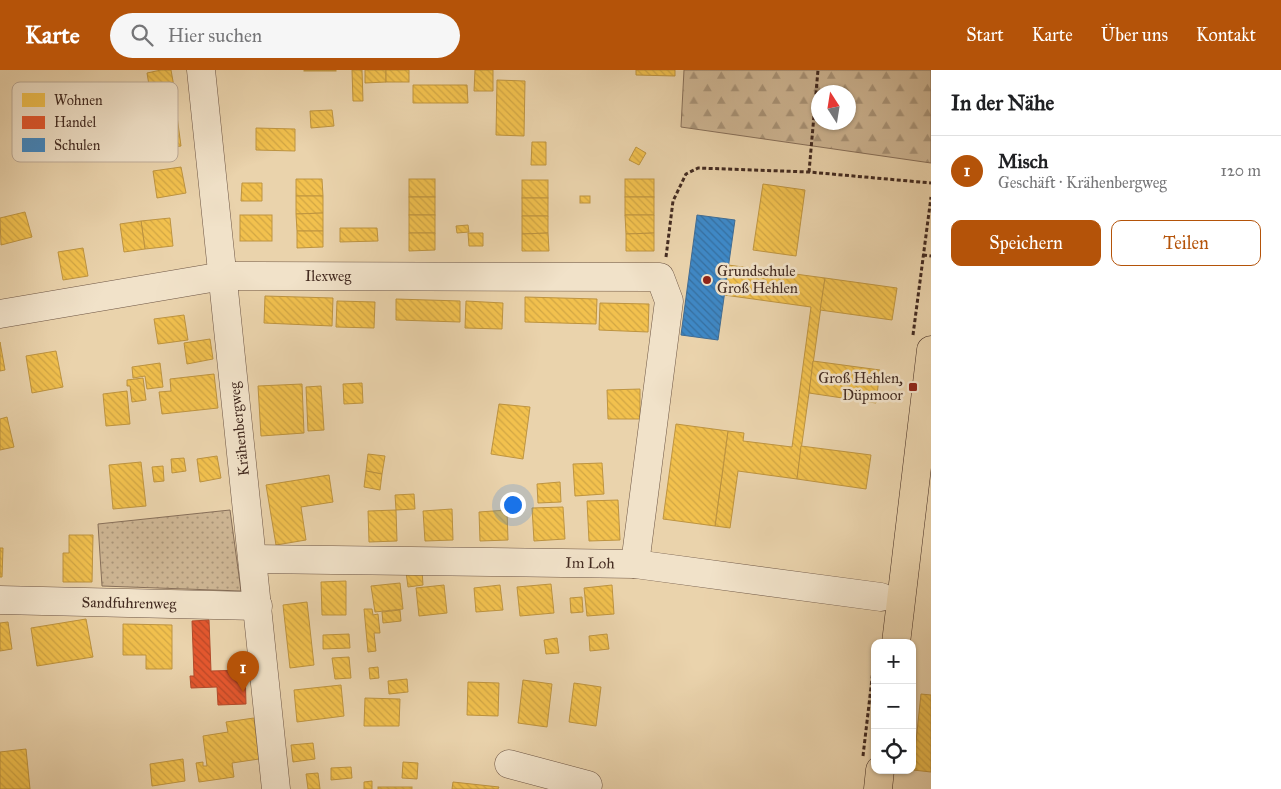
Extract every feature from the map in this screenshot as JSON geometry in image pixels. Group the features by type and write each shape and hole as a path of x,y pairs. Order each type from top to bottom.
{"main road":[{"path":"896,639 931,350"},
{"path":"874,774 878,789"}],"street":[{"name":"Krähenbergweg","path":"201,70 276,789"},
{"name":"Ilexweg","path":"0,314 223,276 660,277"},
{"name":"Im Loh","path":"253,559 635,564 669,301 660,277"},
{"path":"635,564 881,597"},
{"name":"Sandfuhrenweg","path":"0,600 258,606"},
{"path":"509,764 588,780"}],"path":[{"path":"809,172 818,70"},
{"path":"660,277 667,254 673,201 686,174 698,168 809,172 931,183"},
{"path":"923,255 931,256"},
{"path":"872,729 874,684"}],"green space":[{"path":"684,70 931,70 931,163 681,127"},
{"path":"230,510 241,591 102,586 98,524"}],"building: Wohnen":[{"path":"171,70 173,82 148,82 147,73"},
{"path":"336,70 336,71 304,71"},
{"path":"352,70 362,70 363,101 353,101"},
{"path":"365,70 386,70 386,82 365,83"},
{"path":"386,70 409,70 409,82 386,82"},
{"path":"475,70 493,70 493,91 474,91"},
{"path":"636,70 675,70 675,76 636,75"},
{"path":"497,80 525,81 524,136 496,135"},
{"path":"413,85 467,85 468,103 413,103"},
{"path":"332,110 334,126 311,128 310,111"},
{"path":"178,124 181,146 178,146"},
{"path":"256,128 295,129 295,151 256,150"},
{"path":"532,142 546,142 546,165 531,165"},
{"path":"636,147 646,153 639,165 629,160"},
{"path":"181,167 186,193 157,198 153,171"},
{"path":"296,179 322,179 323,196 296,196"},
{"path":"409,179 435,179 435,197 409,197"},
{"path":"625,179 654,179 654,197 625,197"},
{"path":"522,180 548,180 548,198 522,198"},
{"path":"242,183 262,183 262,201 241,201"},
{"path":"763,184 805,190 796,256 753,250"},
{"path":"296,196 323,196 323,213 296,214"},
{"path":"580,196 590,196 590,203 580,203"},
{"path":"409,197 435,197 435,215 409,215"},
{"path":"625,197 654,197 654,215 625,215"},
{"path":"522,198 548,198 548,216 522,216"},
{"path":"25,212 32,237 1,245 0,218"},
{"path":"323,213 323,231 297,231 296,214"},
{"path":"240,215 272,215 272,241 240,241"},
{"path":"409,215 435,215 435,233 409,233"},
{"path":"625,215 654,215 654,233 626,234"},
{"path":"522,216 548,216 548,233 522,234"},
{"path":"170,218 173,246 145,249 141,221"},
{"path":"141,221 145,249 124,252 120,224"},
{"path":"468,225 469,232 457,233 456,226"},
{"path":"340,228 377,228 378,241 340,242"},
{"path":"297,231 323,231 323,247 297,248"},
{"path":"409,233 435,233 435,250 409,251"},
{"path":"468,233 483,233 483,246 469,246"},
{"path":"548,233 549,251 522,251 522,234"},
{"path":"654,233 654,251 626,251 626,234"},
{"path":"83,248 88,276 63,280 58,252"},
{"path":"728,265 825,278 797,479 738,471 730,528 715,526 728,431 744,433 743,441 792,447 811,307 724,295"},
{"path":"825,278 897,288 892,320 820,310"},
{"path":"265,296 333,298 332,326 264,323"},
{"path":"525,297 597,299 596,324 525,322"},
{"path":"396,299 460,301 460,322 396,320"},
{"path":"337,301 375,302 374,328 336,327"},
{"path":"466,301 503,303 502,329 465,328"},
{"path":"600,303 649,304 648,332 599,330"},
{"path":"184,315 188,340 158,344 154,319"},
{"path":"210,339 213,359 187,364 184,343"},
{"path":"0,342 5,370 0,371"},
{"path":"56,351 63,387 32,393 26,356"},
{"path":"813,361 880,370 876,403 809,393"},
{"path":"160,363 163,387 147,389 145,376 133,378 132,367"},
{"path":"214,374 218,408 162,414 159,392 171,391 170,379"},
{"path":"143,378 146,400 132,402 130,386 127,386 127,380"},
{"path":"362,383 363,403 344,404 343,384"},
{"path":"302,384 304,433 261,436 258,386"},
{"path":"321,386 324,430 308,431 306,387"},
{"path":"640,389 640,419 608,419 607,390"},
{"path":"127,391 130,424 106,426 103,394"},
{"path":"499,404 530,407 523,459 491,454"},
{"path":"7,417 14,447 0,450 0,419"},
{"path":"676,424 728,431 715,526 663,519"},
{"path":"801,446 871,455 866,489 797,479"},
{"path":"368,454 385,456 382,474 366,471"},
{"path":"217,456 221,478 200,482 197,459"},
{"path":"184,458 186,471 172,473 171,459"},
{"path":"141,462 146,506 113,509 109,465"},
{"path":"602,463 604,494 575,496 573,464"},
{"path":"163,466 164,481 154,482 152,467"},
{"path":"366,471 382,474 380,490 364,487"},
{"path":"329,475 333,502 301,507 306,540 276,545 266,485"},
{"path":"560,482 561,502 538,503 537,484"},
{"path":"414,494 415,509 396,510 395,495"},
{"path":"618,500 620,540 589,541 587,501"},
{"path":"563,507 565,539 534,541 532,508"},
{"path":"452,509 453,540 425,541 423,511"},
{"path":"396,510 397,541 369,542 368,511"},
{"path":"507,510 508,540 480,541 479,512"},
{"path":"69,535 93,535 92,582 63,582 63,553 69,553"},
{"path":"0,548 3,548 2,577 0,577"},
{"path":"422,570 423,585 408,587 406,572"},
{"path":"346,581 346,615 322,615 321,582"},
{"path":"400,583 403,609 375,612 371,586"},
{"path":"551,584 554,613 520,616 517,587"},
{"path":"444,585 447,613 419,616 416,588"},
{"path":"500,585 503,610 476,612 474,588"},
{"path":"612,585 614,614 587,616 584,588"},
{"path":"582,597 583,612 571,613 570,598"},
{"path":"307,602 314,665 290,668 283,605"},
{"path":"364,609 372,609 373,615 378,614 380,633 374,633 376,651 368,652"},
{"path":"400,610 401,621 383,623 382,612"},
{"path":"86,619 93,657 37,666 31,628"},
{"path":"8,622 12,649 0,651 0,623"},
{"path":"123,624 172,625 172,669 146,669 146,655 123,655"},
{"path":"349,634 350,648 323,649 323,635"},
{"path":"607,634 609,649 590,651 589,636"},
{"path":"557,638 559,653 546,654 544,640"},
{"path":"349,657 351,678 335,679 332,658"},
{"path":"378,667 379,678 370,679 369,668"},
{"path":"407,679 408,692 389,694 388,681"},
{"path":"523,680 552,684 547,727 518,723"},
{"path":"468,682 499,683 498,716 467,715"},
{"path":"574,683 601,687 596,726 569,722"},
{"path":"341,685 344,716 297,722 294,690"},
{"path":"921,694 931,695 931,772 916,770 916,742"},
{"path":"365,698 400,699 399,726 364,726"},
{"path":"254,718 259,759 232,763 234,777 199,782 196,763 203,762 203,766 207,766 203,736 228,732 226,722"},
{"path":"313,743 315,759 293,762 291,745"},
{"path":"26,749 30,789 0,789 0,752"},
{"path":"183,759 185,781 152,786 150,764"},
{"path":"403,762 418,763 417,779 402,778"},
{"path":"351,767 352,778 331,780 331,768"},
{"path":"318,773 320,789 308,789 306,774"},
{"path":"372,781 372,789 364,789 364,782"},
{"path":"453,782 499,787 498,789 452,789"},
{"path":"378,787 412,787 412,789 378,789"}],"building: Handel":[{"path":"209,620 211,671 245,670 246,704 218,705 217,687 191,688 190,676 194,676 192,621"}],"building: Schulen":[{"name":"Grundschule Groß Hehlen","path":"697,215 735,220 718,340 681,335"}],"place":[{"name":"Grundschule Groß Hehlen","path":"707,280"},
{"name":"Groß Hehlen, Düpmoor","path":"913,387"},
{"name":"Misch","path":"243,692"}]}
